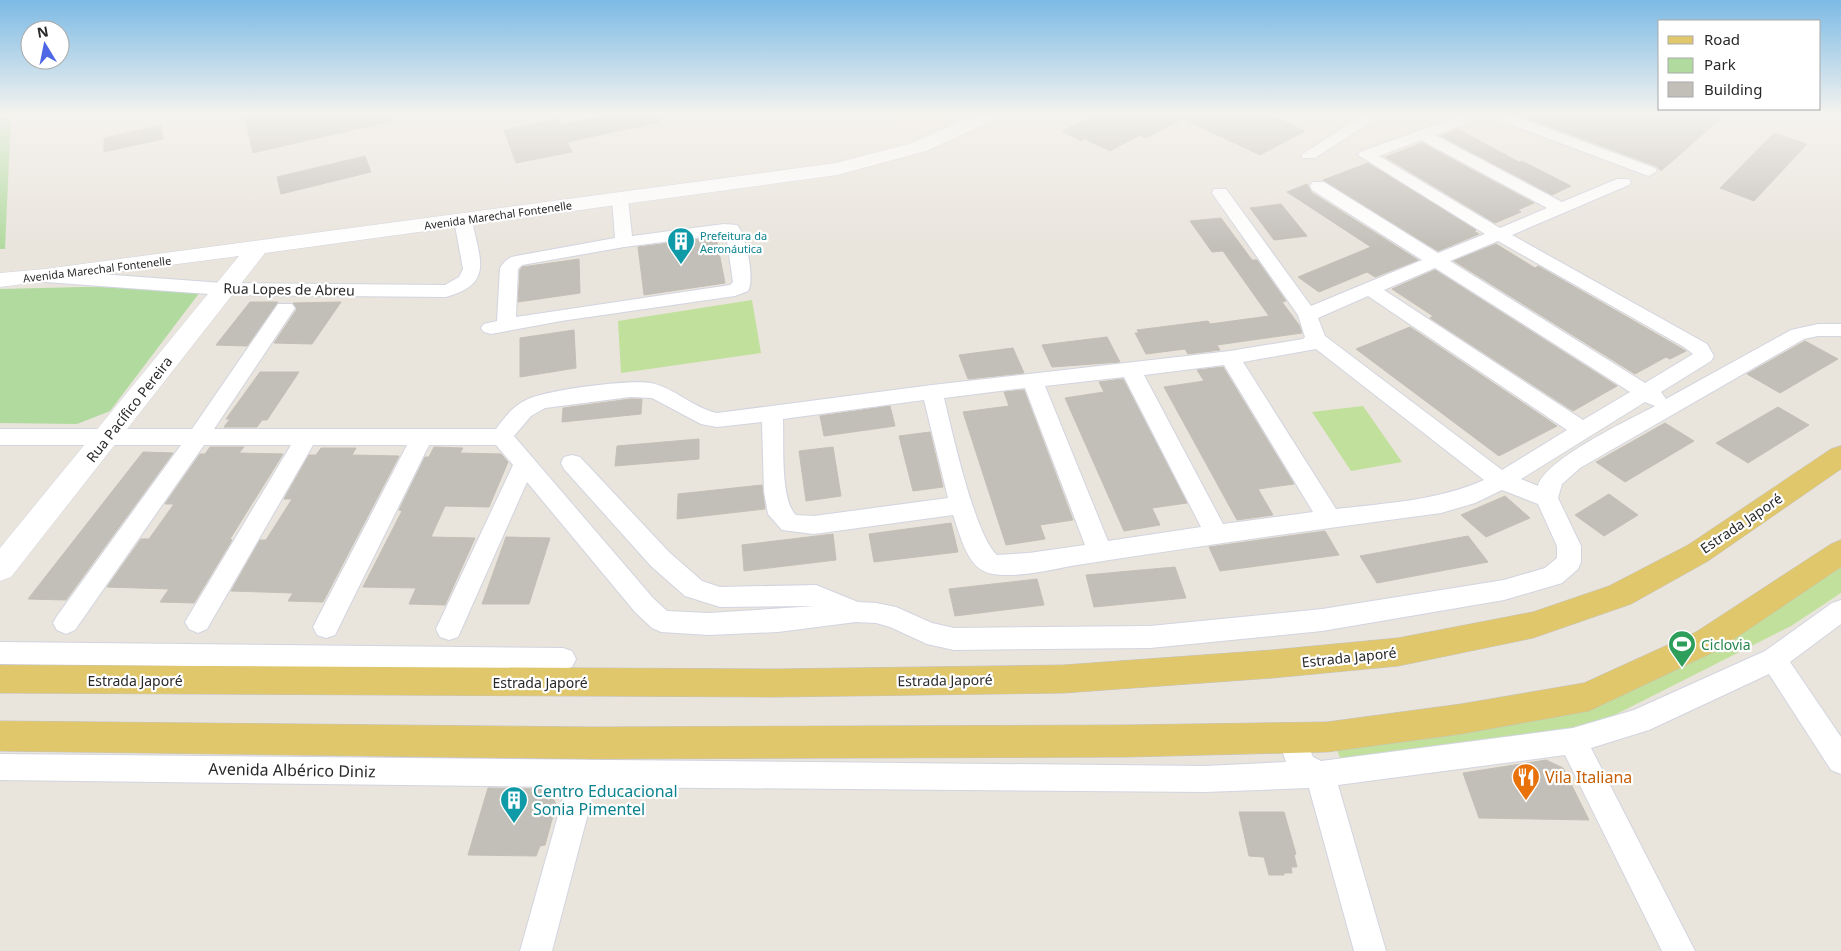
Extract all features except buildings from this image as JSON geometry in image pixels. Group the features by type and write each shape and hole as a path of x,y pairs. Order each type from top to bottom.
{"main road":[{"name":"Avenida Marechal Fontenelle","path":"0,280 45,276 257,248 837,169 872,159"},
{"name":"Rua Pacífico Pereira","path":"0,568 107,438 257,248"},
{"name":"Estrada Japoré","path":"0,679 774,683 1063,679 1272,664 1398,652 1533,625 1620,595 1698,553 1841,456"},
{"path":"0,736 593,743 1126,742 1328,737 1461,719 1554,704 1589,696 1707,640 1841,552"}],"street":[{"path":"932,392 961,505 979,552 987,561 1001,565 1029,563 1216,534 1441,504 1467,497 1501,481 1699,361 1704,356 1703,353 1690,343 1498,234 1373,159"},
{"path":"1469,159 1561,208"},
{"path":"1618,159 1649,171"},
{"path":"1308,315 1623,182"},
{"path":"1318,186 1670,408"},
{"path":"1220,193 1308,315 1316,339 1501,481 1547,498"},
{"path":"620,199 624,242"},
{"name":"Rua Lopes de Abreu","path":"45,276 223,289 446,291 458,288 471,276 472,269 463,220"},
{"path":"731,229 735,233 741,287 736,290 498,327 511,264 529,257 624,242 731,229"},
{"path":"1370,289 1584,431"},
{"path":"66,623 197,438 285,308"},
{"path":"502,437 644,605 661,621 709,624 778,621 856,612 876,613 896,618 927,633 954,639 1150,637 1322,620 1504,590 1553,576 1569,562 1569,546 1547,498 1551,480 1572,462 1798,334 1818,330 1841,330"},
{"path":"502,437 518,414 530,406 542,402 630,390 659,393 701,417 717,420 772,416 932,392 1230,358 1302,346 1316,339"},
{"path":"1230,358 1329,518"},
{"path":"1130,370 1216,534"},
{"path":"1032,380 1100,552"},
{"path":"772,416 775,492 780,514 790,524 814,525 961,505"},
{"path":"326,627 422,436"},
{"path":"0,437 502,437"},
{"path":"198,622 307,437"},
{"path":"572,463 660,559 694,589 720,597 816,596 856,612"},
{"path":"449,629 524,465"},
{"path":"536,951 584,774 1204,778 1320,774 1573,741 1639,721 1774,659 1841,610"},
{"path":"0,653 563,659"},
{"path":"1774,659 1841,761"},
{"path":"1320,774 1334,763 1328,737"},
{"path":"1292,738 1302,766 1320,774"},
{"path":"1573,741 1679,951"},
{"name":"Avenida Albérico Diniz","path":"0,767 584,774"},
{"path":"1320,774 1370,951"}],"green space":[{"path":"0,159 9,159 5,249 0,249"},
{"path":"83,287 203,288 110,411 77,424 0,423 0,289"},
{"path":"752,300 761,353 621,373 618,321"},
{"path":"1363,406 1402,462 1351,471 1312,412"},
{"name":"Ciclovia","path":"1841,564 1841,593 1791,626 1585,730 1343,765 1336,748 1576,710"}],"place":[{"name":"Prefeitura da Aeronáutica","path":"681,265"},
{"name":"Ciclovia","path":"1682,668"},
{"name":"Vila Italiana","path":"1526,801"},
{"name":"Centro Educacional Sonia Pimentel","path":"514,824"}]}
